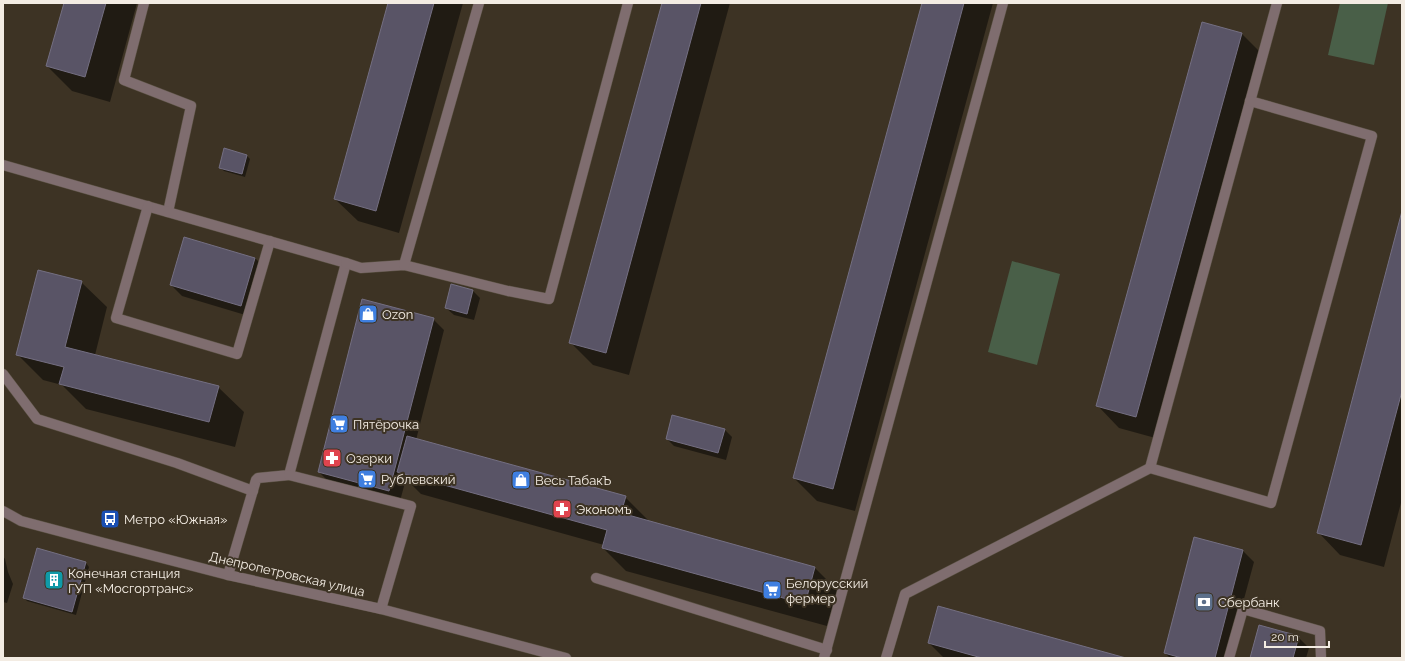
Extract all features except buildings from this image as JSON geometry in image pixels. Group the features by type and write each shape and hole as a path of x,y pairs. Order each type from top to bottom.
{"street":[{"path":"144,3 124,80 191,106 168,212"},
{"path":"404,265 479,3"},
{"path":"3,165 361,268 404,265 508,291 549,299 628,3"},
{"path":"596,578 825,654 1003,3"},
{"path":"1150,468 1277,3"},
{"path":"886,658 905,594 1150,468 1271,502 1372,136 1250,101"},
{"path":"148,206 116,318 237,354 270,241"},
{"path":"289,476 346,263"},
{"path":"3,374 37,419 177,463 253,491"},
{"path":"228,575 258,478 289,476 411,506 381,609"},
{"name":"Днепропетровская улица","path":"3,511 21,521 228,575 381,609 566,658"},
{"path":"1229,658 1243,609 1320,631 1321,658"}],"green space":[{"path":"1340,3 1388,3 1374,65 1328,55"},
{"path":"1012,261 1060,274 1037,365 988,352"}],"place":[{"name":"Ozon","path":"368,314"},
{"name":"Пятёрочка","path":"339,424"},
{"name":"Озерки","path":"332,458"},
{"name":"Рублевский","path":"367,479"},
{"name":"Весь ТабакЪ","path":"521,480"},
{"name":"Экономъ","path":"562,509"},
{"name":"Метро «Южная»","path":"110,519"},
{"name":"Конечная станция ГУП «Мосгортранс»","path":"54,580"},
{"name":"Белорусский фермер","path":"772,590"},
{"name":"Сбербанк","path":"1204,602"}]}
